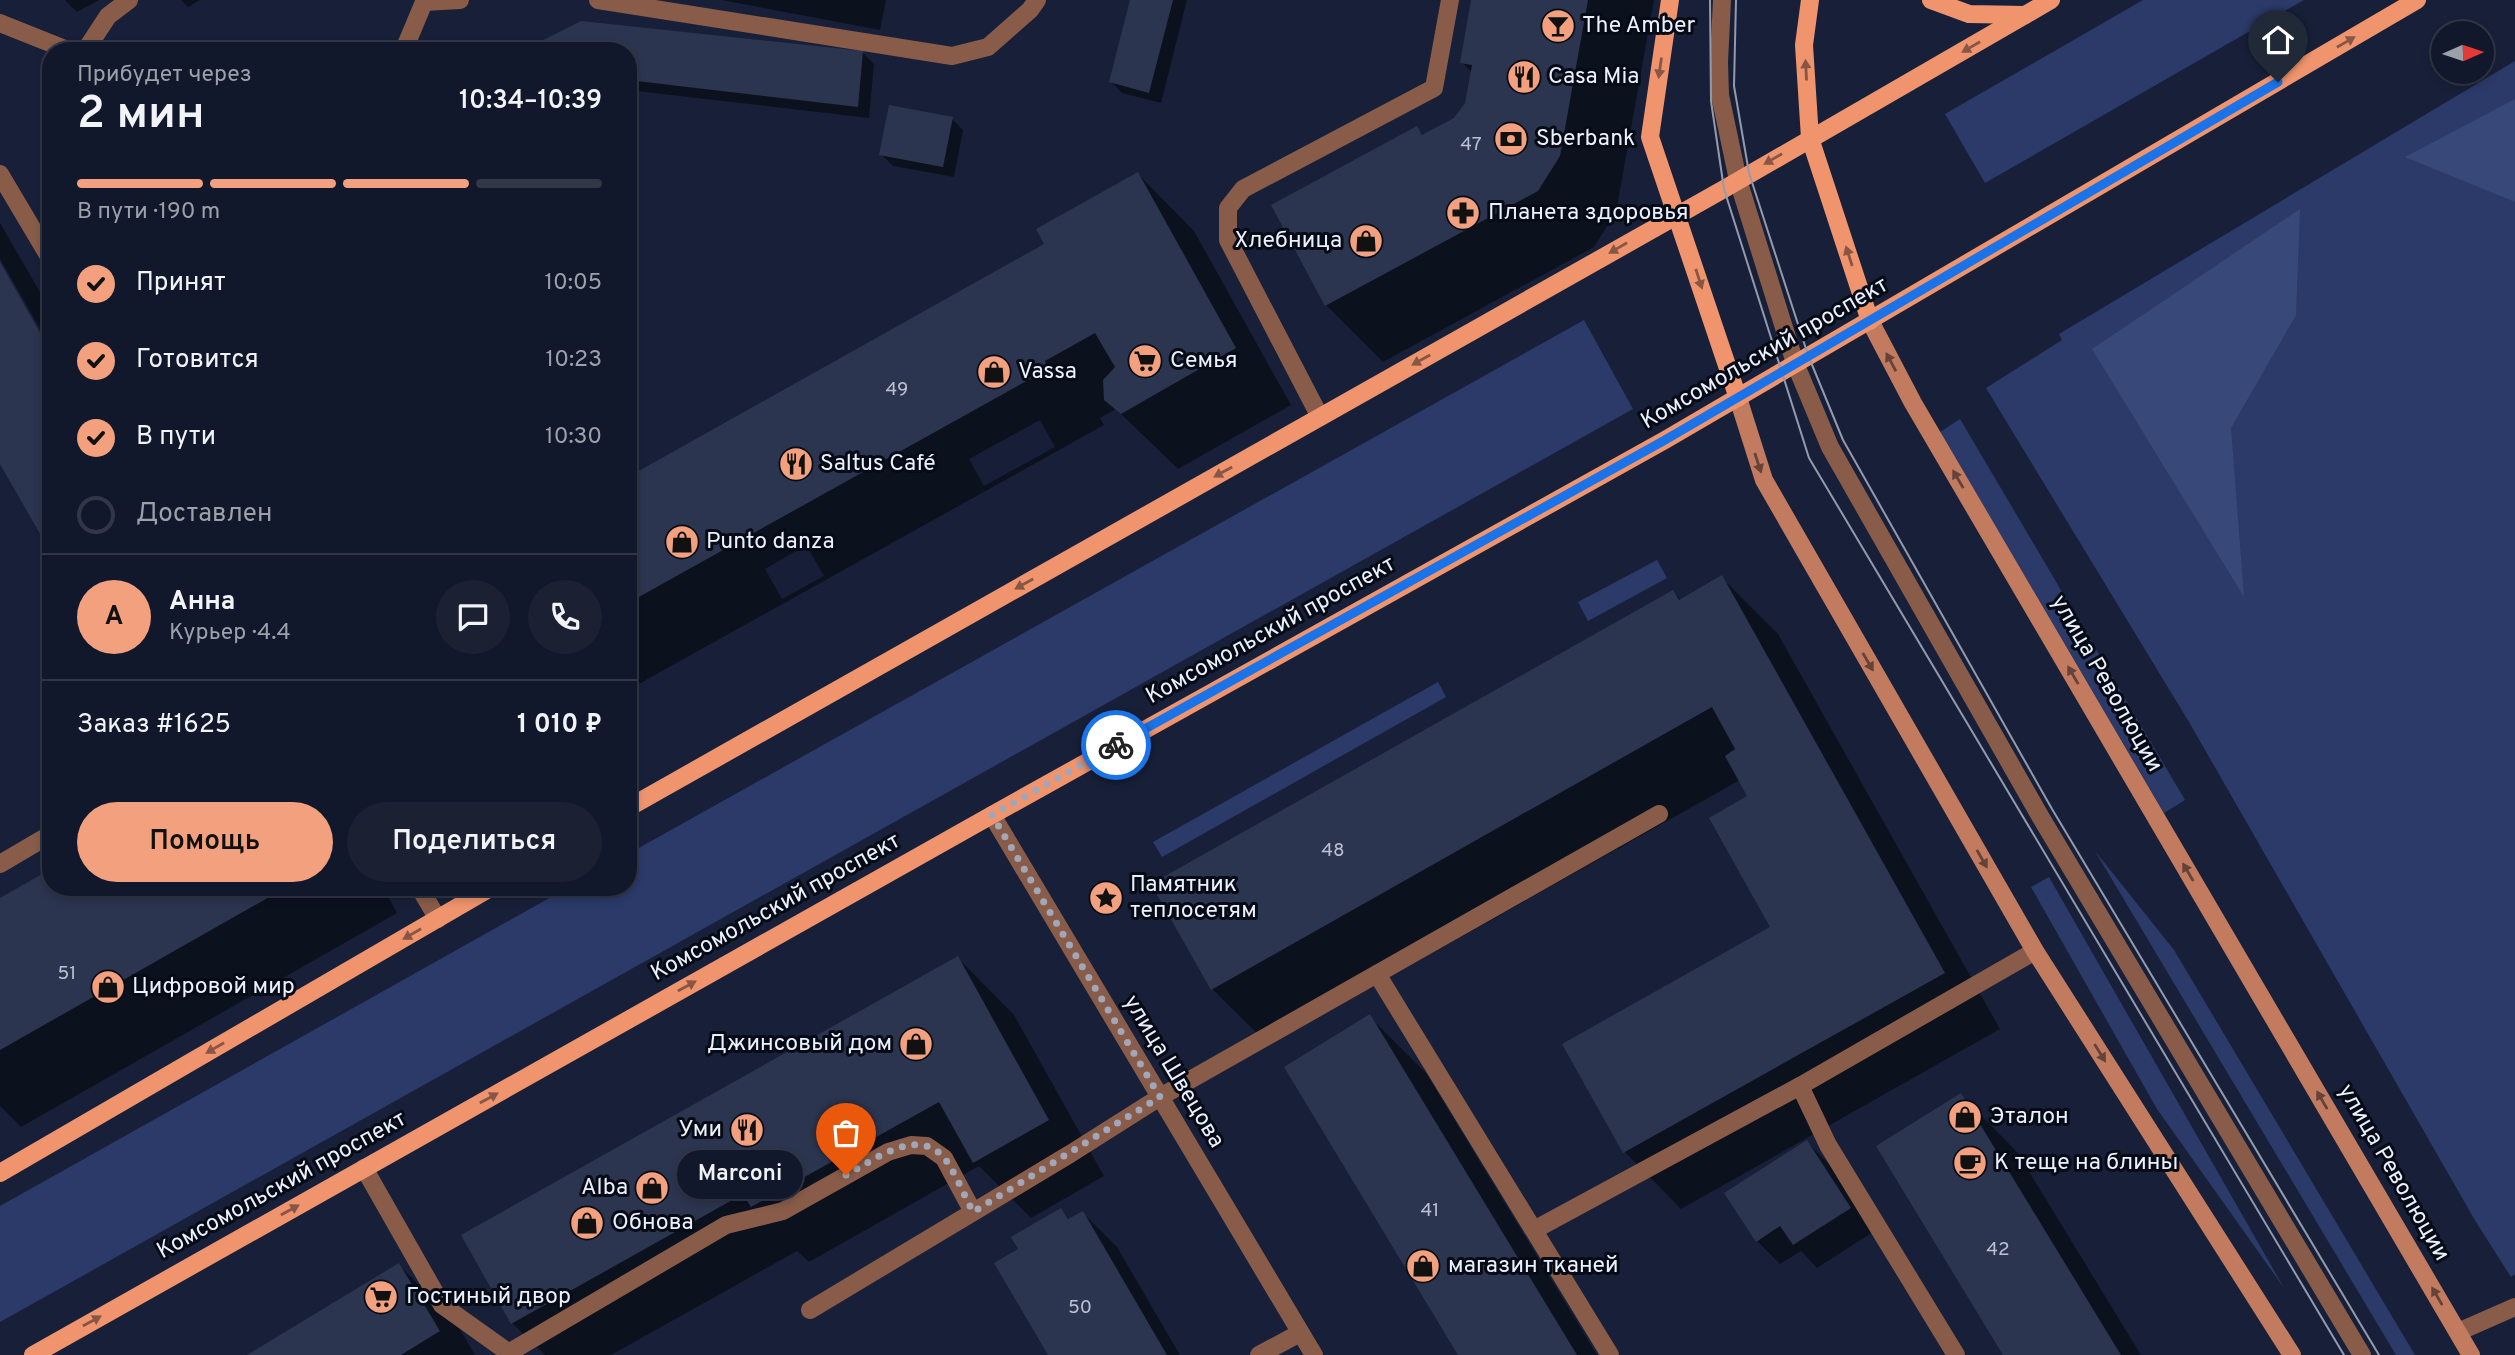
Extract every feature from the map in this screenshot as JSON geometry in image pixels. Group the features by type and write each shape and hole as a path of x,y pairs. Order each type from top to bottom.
{"main road":[{"path":"1670,0 1650,136 1764,480 2035,951 2292,1355"},
{"name":"улица Революции","path":"1810,0 1804,46 1810,138 1870,321 1913,403 2471,1355"},
{"path":"1931,0 1969,14 2025,15"},
{"path":"637,803 2051,0"},
{"name":"Комсомольский проспект","path":"33,1355 1738,398 2417,0"},
{"path":"0,1173 477,896"}],"street":[{"path":"91,42 108,16 129,0"},
{"path":"407,42 424,1 460,0"},
{"path":"598,0 952,56 988,47 1030,10 1037,0"},
{"path":"1320,417 1228,240 1228,208 1243,189 1434,88 1450,0"},
{"path":"1722,0 1720,94 1738,180 1795,363 1830,447 2033,805 2362,1355"},
{"path":"0,23 48,42"},
{"path":"0,174 42,245"},
{"path":"810,1310 1160,1097 1659,814"},
{"name":"улица Швецова","path":"992,815 1314,1355"},
{"path":"0,864 42,839"},
{"path":"424,896 438,919"},
{"path":"1534,1230 1800,1086 2035,951"},
{"path":"1377,974 1610,1355"},
{"path":"1800,1086 1828,1145 1956,1355"},
{"path":"364,1168 442,1305 511,1353 726,1225 783,1211 888,1152 911,1145 927,1146 944,1157 973,1212"},
{"path":"2458,1332 2515,1307"},
{"path":"1258,1355 1300,1332"}],"shaded area":[{"path":"2143,0 2304,0 1985,183 1945,114"},
{"path":"2515,61 2515,1274 2511,1277 2476,1222 2189,722 1986,388 2062,340 2059,334 2477,84 2494,84 2494,74"},
{"path":"2515,99 2515,202 2405,157"},
{"path":"2300,209 2296,315 2231,428 2244,597 2092,349"},
{"path":"1584,320 1633,409 0,1322 0,1206 553,896 637,896 637,849"},
{"path":"1960,419 2185,800 2164,813 1940,432"},
{"path":"1040,420 1055,447 984,486 969,459"},
{"path":"806,545 824,576 782,599 765,569"},
{"path":"1657,560 1667,578 1588,621 1578,602"},
{"path":"1438,682 1446,697 1162,857 1153,842"},
{"path":"2095,851 2174,950 2415,1355 2396,1355"},
{"path":"2049,877 2284,1288 2157,1109 2031,887"}],"building":[{"path":"1130,0 1173,0 1149,93 1109,82"},
{"path":"1471,0 1588,0 1560,156 1538,191 1325,306 1271,205 1417,126 1422,135 1454,118 1465,103 1472,65 1460,63"},
{"path":"581,21 863,51 858,107 637,81 637,42 540,42"},
{"path":"889,105 953,117 943,167 879,155"},
{"path":"1138,172 1236,348 1121,414 1104,400 1103,380 1115,367 1095,333 1045,361 1048,369 637,598 637,472 1044,244 1036,229"},
{"path":"0,262 42,336 42,537 0,464"},
{"path":"1722,575 1945,973 1623,1153 1562,1044 1770,927 1709,818 1747,796 1725,756 1735,749 1712,707 1211,990 1151,884 1673,590 1679,600"},
{"path":"42,874 42,896 271,896 0,1050 0,898"},
{"path":"958,956 1049,1120 973,1163 939,1102 751,1207 743,1194 511,1324 461,1235"},
{"path":"1370,1014 1577,1355 1458,1355 1284,1067"},
{"path":"1961,1093 2121,1355 2003,1355 1876,1146"},
{"path":"1807,1140 1851,1208 1793,1245 1780,1226 1756,1242 1724,1193"},
{"path":"1061,1208 1068,1219 1083,1211 1167,1355 1048,1355 994,1263 1018,1249 1011,1237"},
{"name":"Гостиный двор","path":"399,1263 440,1331 401,1355 247,1355"}],"tram line":[{"path":"1710,0 1711,101 1724,189 1809,458 2344,1355"},
{"path":"1736,0 1734,86 1749,173 1808,355 1843,440 2052,809 2379,1355"}],"way so far":[{"path":"846,1175 888,1152 911,1145 927,1146 944,1157 973,1212 1160,1097 992,815 1116,745"}],"place":[{"name":"The Amber","path":"1558,26"},
{"name":"Casa Mia","path":"1524,77"},
{"name":"Sberbank","path":"1511,139"},
{"name":"Планета здоровья","path":"1463,213"},
{"name":"Хлебница","path":"1366,241"},
{"name":"Семья","path":"1145,361"},
{"name":"Vassa","path":"994,372"},
{"name":"Saltus Café","path":"796,464"},
{"name":"Punto danza","path":"682,542"},
{"name":"Памятник теплосетям","path":"1106,898"},
{"name":"Цифровой мир","path":"108,987"},
{"name":"Джинсовый дом","path":"916,1044"},
{"name":"Эталон","path":"1965,1117"},
{"name":"Уми","path":"747,1130"},
{"name":"К теще на блины","path":"1970,1163"},
{"name":"Marconi","path":"846,1175"},
{"name":"Alba","path":"652,1188"},
{"name":"Обнова","path":"587,1223"},
{"name":"магазин тканей","path":"1423,1266"},
{"name":"Гостиный двор","path":"381,1297"}],"route":[{"path":"1116,745 1665,440 2278,82"}]}
